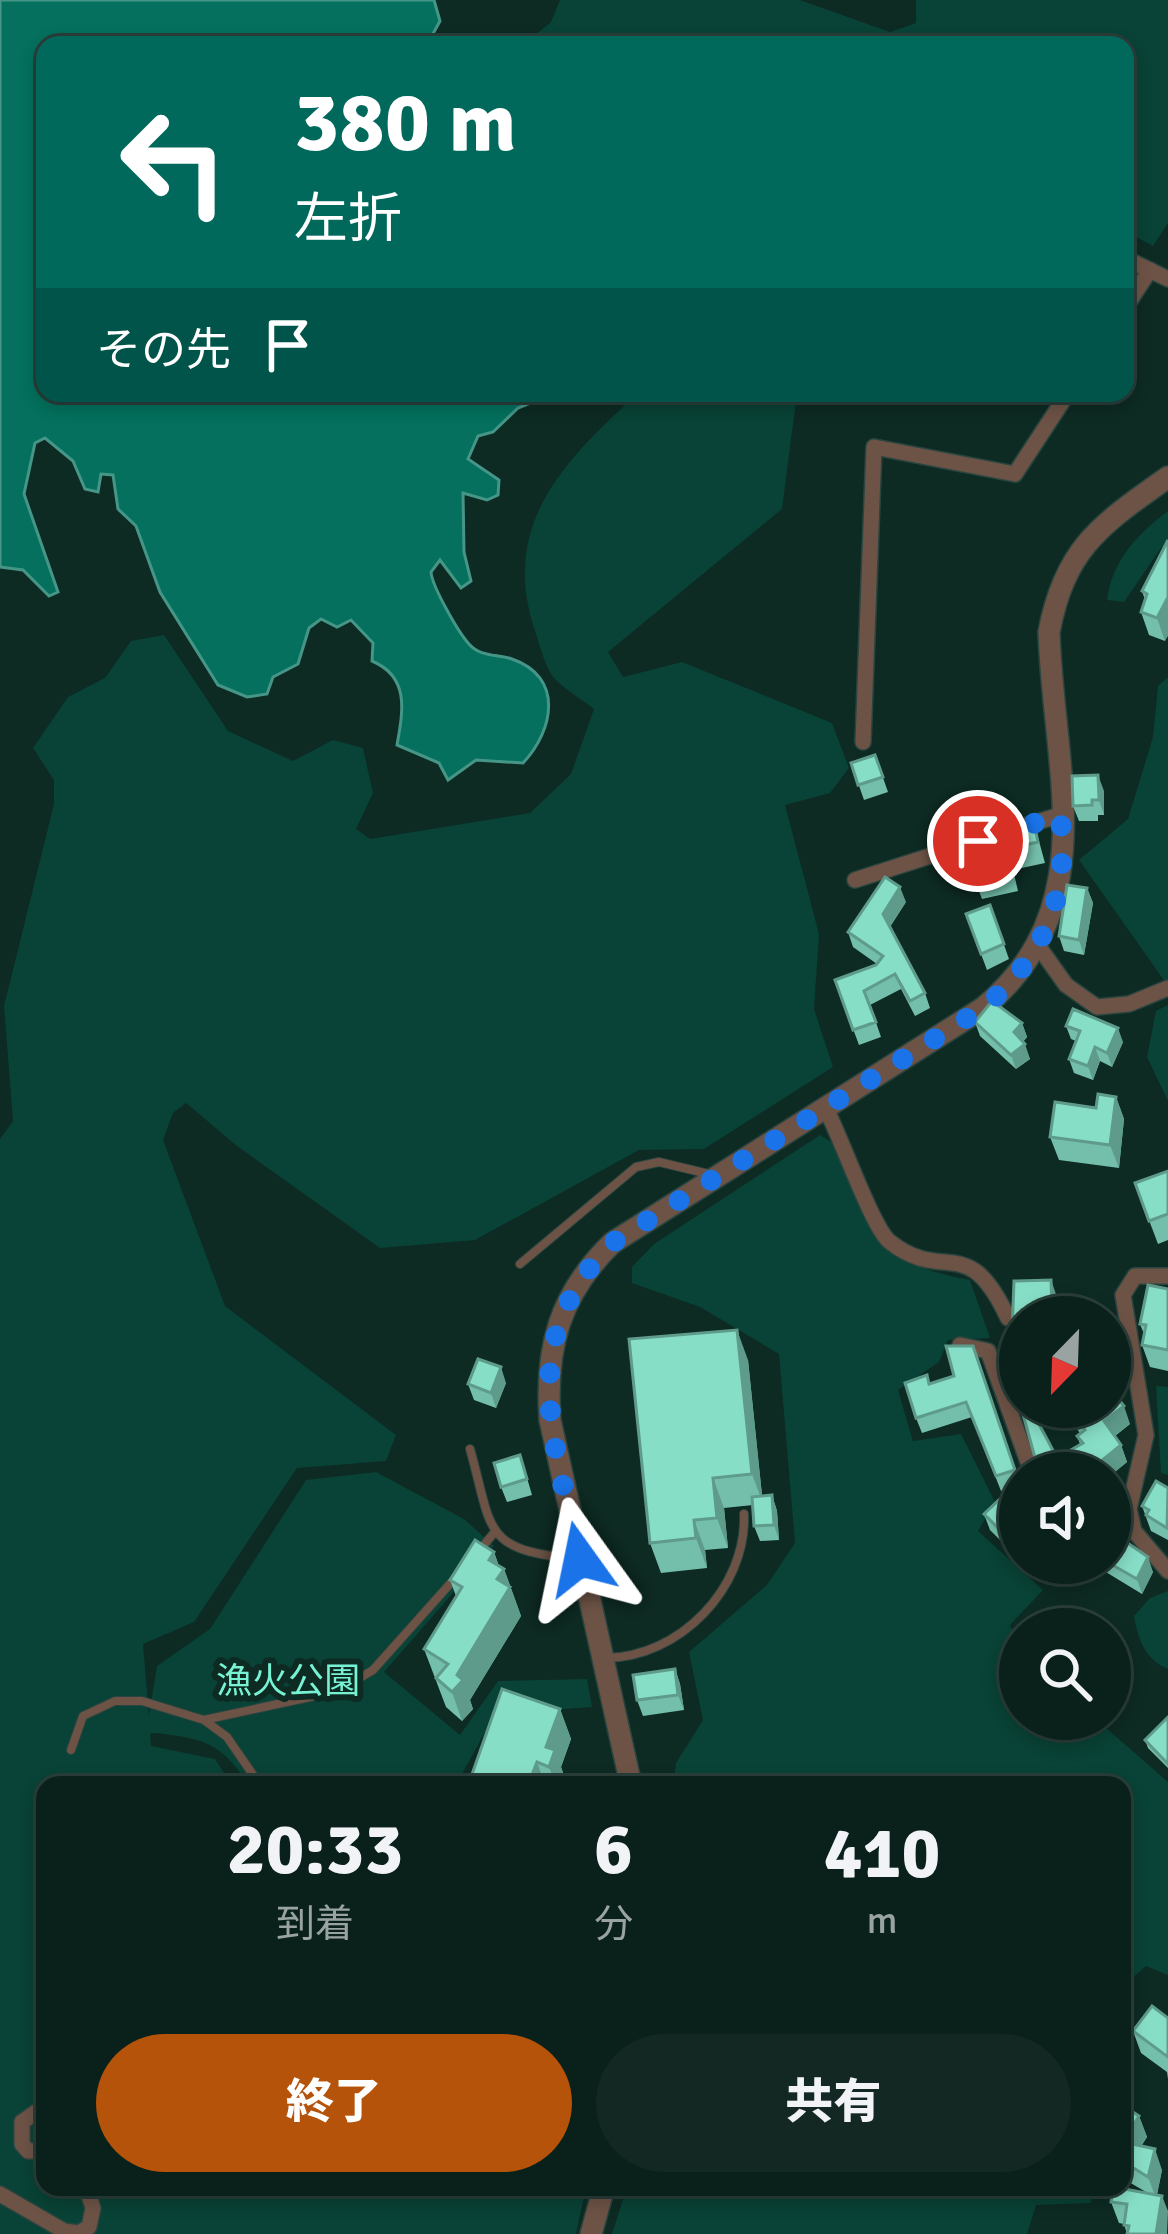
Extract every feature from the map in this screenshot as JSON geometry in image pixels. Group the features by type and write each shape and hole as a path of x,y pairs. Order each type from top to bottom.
{"street":[{"path":"1134,262 1168,279"},
{"path":"1134,294 1150,270"},
{"path":"863,742 874,447 1015,474 1063,402"},
{"path":"629,1776 550,1420 547,1375 559,1317 589,1266 612,1243 983,1008 1039,947 1061,883 1050,662 1055,599 1090,536 1168,477"},
{"path":"855,880 1060,815"},
{"path":"1039,947 1066,985 1097,1007 1129,1004 1168,988"},
{"path":"825,1107 880,1233 908,1252 977,1270 990,1279 999,1298"},
{"path":"1168,1276 1135,1276 1123,1295 1145,1435 1126,1530 1168,1571"},
{"path":"960,1345 988,1351 1024,1452"},
{"path":"36,2112 22,2122 19,2131 28,2151 36,2151"},
{"path":"0,2194 64,2231 79,2234 89,2227 93,2208 89,2196"},
{"path":"591,2234 602,2196"}],"lane":[{"path":"520,1264 636,1168 687,1166 714,1176"},
{"path":"470,1449 482,1508 494,1534 528,1552 580,1559"},
{"path":"604,1658 651,1652 689,1627 719,1595 746,1544 744,1514"},
{"path":"204,1720 323,1696 353,1683 373,1670 494,1534"},
{"path":"71,1750 83,1716 115,1701 142,1701 204,1720 226,1737 254,1776"}],"green space":[{"path":"560,0 800,0 890,32 916,23 916,0 1168,0 1168,223 1153,246 1134,236 1134,36 534,36 551,22"},
{"name":"漁火公園","path":"629,402 796,402 782,509 608,652 623,677 682,662 832,723 849,768 830,793 785,805 819,934 814,1009 833,1067 704,1149 639,1150 475,1240 380,1248 237,1146 186,1103 173,1113 163,1140 225,1306 396,1435 386,1461 297,1468 194,1622 143,1644 149,1715 157,1666 210,1629 306,1480 376,1472 464,1519 494,1546 384,1672 460,1735 498,1681 587,1679 592,1707 495,1714 461,1776 242,1776 211,1746 156,1733 150,1734 151,1746 215,1759 226,1776 36,1776 36,2196 584,2196 576,2234 0,2234 0,1139 13,1121 4,1006 54,804 54,780 33,748 68,697 105,678 131,641 164,635 228,731 293,761 333,740 363,748 373,793 356,829 370,839 530,813 571,774 594,709 553,677 526,593 526,558 533,526 546,497 586,443"},
{"path":"1168,511 1168,546 1161,548 1124,602 1107,600 1114,573 1128,550"},
{"path":"1168,677 1168,986 1079,860 1128,819 1153,737 1158,686"},
{"path":"1168,1005 1168,1101 1147,1057 1156,1011"},
{"path":"820,1135 833,1143 866,1219 891,1251 910,1263 970,1280 990,1338 948,1340 939,1362 898,1390 913,1441 961,1434 995,1502 978,1531 999,1550 999,1584 1036,1584 1043,1590 1026,1608 999,1608 999,1740 1120,1740 1168,1782 1168,1975 1146,1966 1131,1979 1131,1776 674,1776 676,1763 703,1720 689,1652 767,1585 795,1543 779,1354 700,1307 632,1283 632,1267 654,1244"},
{"path":"1156,1386 1168,1387 1168,1475 1161,1473"},
{"path":"1168,1591 1168,1669 1144,1648 1134,1616 1150,1598"},
{"path":"624,2196 1091,2196 1091,2203 1036,2205 1027,2234 612,2234"}],"shaded area":[{"path":"0,0 434,0 440,21 432,36 36,36 36,402 533,402 518,408 493,432 478,436 468,459 499,480 498,495 487,500 463,493 464,552 471,581 461,588 440,560 431,572 446,609 469,644 529,667 540,678 549,705 534,750 523,763 476,760 448,780 439,763 397,745 402,708 398,686 393,676 372,661 373,643 351,620 337,627 321,619 309,628 298,664 273,677 267,694 247,697 218,685 160,592 136,526 118,509 113,475 101,474 98,492 85,489 73,461 45,438 35,443 24,494 58,592 49,596 23,570 0,567"}],"building":[{"path":"1168,540 1168,597 1157,618 1141,612 1147,594 1142,591"},
{"path":"875,755 883,777 858,785 851,763"},
{"path":"1098,775 1099,800 1073,806 1072,776"},
{"path":"1034,823 1038,842 1005,849 1010,870 974,878 965,837"},
{"path":"885,877 900,887 883,914 925,993 910,1001 895,974 864,991 876,1022 853,1030 835,980 876,965 883,956 848,932"},
{"path":"1067,885 1087,888 1079,940 1059,936"},
{"path":"990,905 1004,944 981,954 966,914"},
{"path":"992,1001 1022,1023 1014,1032 1025,1044 1011,1055 975,1022"},
{"path":"1073,1009 1118,1028 1107,1053 1095,1047 1088,1066 1069,1059 1080,1031 1066,1026"},
{"path":"1098,1094 1116,1097 1110,1145 1050,1137 1055,1102 1096,1108"},
{"path":"1168,1171 1168,1214 1149,1221 1135,1183"},
{"path":"1051,1280 1052,1296 1013,1296 1014,1281"},
{"path":"1148,1285 1168,1289 1168,1350 1142,1345 1146,1325 1140,1324"},
{"path":"737,1330 752,1474 713,1478 717,1518 694,1520 696,1538 650,1543 629,1339"},
{"path":"946,1346 973,1346 1009,1452 999,1452 999,1475 966,1402 916,1418 905,1383 927,1375 929,1384 954,1376"},
{"path":"478,1359 501,1367 491,1393 468,1384"},
{"path":"1027,1428 1041,1428 1054,1452 1033,1452"},
{"path":"1109,1428 1121,1445 1112,1452 1067,1452 1083,1443 1077,1436 1085,1430"},
{"path":"520,1455 527,1479 501,1487 494,1463"},
{"path":"1156,1481 1168,1488 1167,1528 1146,1515 1149,1510 1142,1506"},
{"path":"772,1495 774,1525 754,1526 752,1497"},
{"path":"999,1500 999,1529 984,1514"},
{"path":"475,1540 494,1552 489,1560 504,1569 497,1579 510,1587 457,1675 463,1680 452,1692 436,1678 448,1664 424,1649 462,1587 450,1580"},
{"path":"1131,1545 1148,1557 1137,1579 1131,1576"},
{"path":"675,1669 678,1695 637,1700 633,1675"},
{"path":"502,1689 560,1709 546,1747 555,1750 549,1767 537,1762 532,1776 471,1776"},
{"path":"1168,1717 1168,1764 1145,1740"},
{"path":"1152,2006 1168,2018 1168,2057 1133,2031"},
{"path":"1131,2144 1155,2149 1148,2177 1131,2167"},
{"path":"1131,2190 1162,2196 1156,2234 1127,2234 1127,2204 1111,2202 1112,2196 1131,2196"}],"route":[{"path":"580,1559 550,1420 547,1375 559,1317 573,1289 612,1243 983,1008 1022,971 1049,928 1056,906 1063,856 1060,815 978,841"}]}
